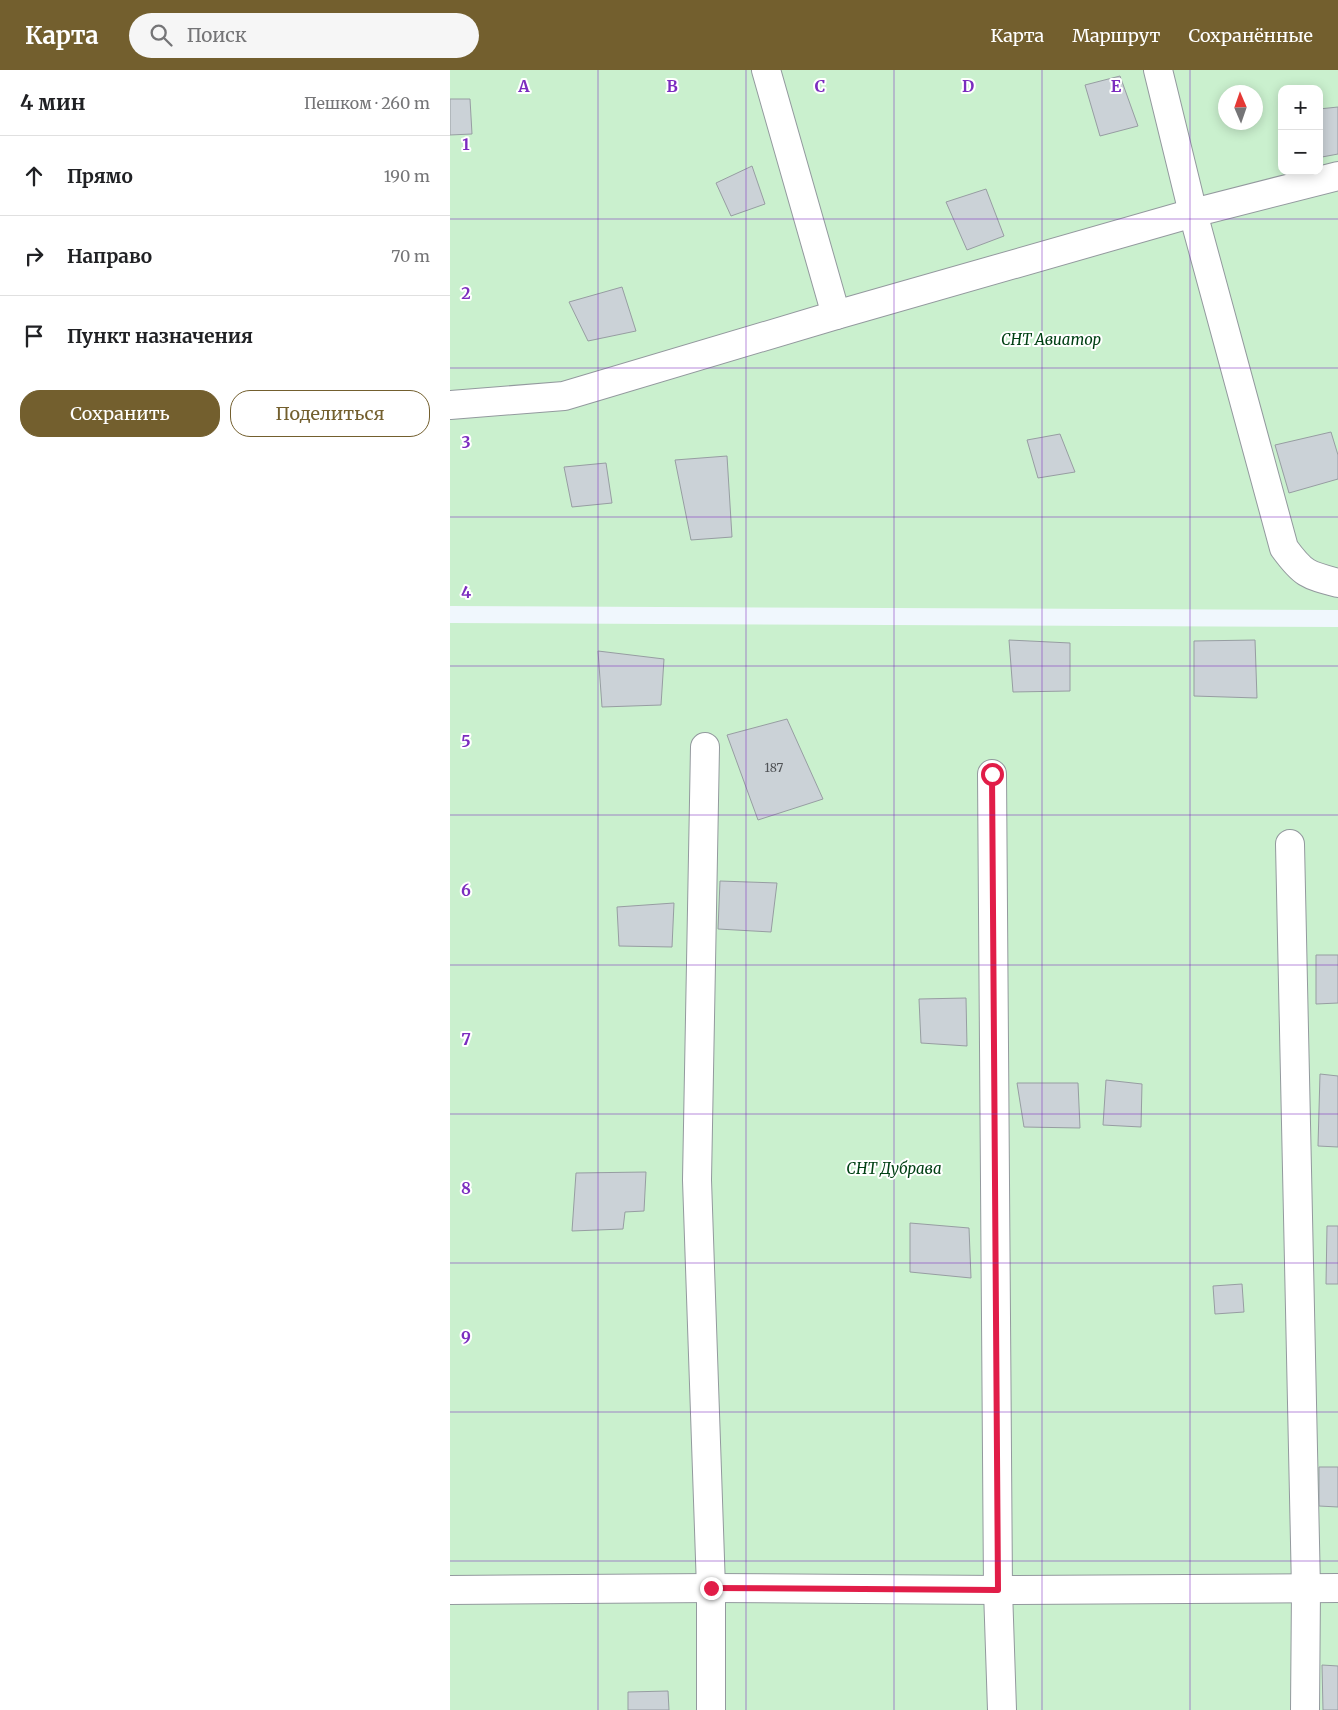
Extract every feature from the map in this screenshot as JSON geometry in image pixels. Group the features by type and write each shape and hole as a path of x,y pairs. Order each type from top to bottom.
{"street":[{"path":"766,70 836,314"},
{"path":"1158,70 1193,213 1284,548 1299,568 1313,577 1338,583"},
{"path":"450,405 564,396 836,314 1193,213 1338,176"},
{"path":"705,747 697,1180 711,1588 711,1710"},
{"path":"992,774 998,1590 1002,1710"},
{"path":"1290,844 1306,1588 1305,1710"},
{"path":"450,1590 1338,1588"}],"green space":[{"name":"СНТ Авиатор","path":"450,70 1338,70 1338,610 450,606"},
{"name":"СНТ Дубрава","path":"450,623 1338,627 1338,1710 450,1710"}],"building":[{"path":"1120,76 1138,126 1100,136 1085,85"},
{"path":"450,99 470,99 472,134 450,135"},
{"path":"1338,107 1338,154 1323,157 1323,130 1323,109"},
{"path":"752,166 765,204 731,216 716,183"},
{"path":"986,189 1004,236 967,250 946,202"},
{"path":"622,287 636,331 588,341 569,302"},
{"path":"1331,432 1338,455 1338,479 1289,493 1275,445"},
{"path":"1060,434 1075,472 1038,478 1027,440"},
{"path":"727,456 732,537 691,540 675,460"},
{"path":"606,463 612,503 572,507 564,467"},
{"path":"1009,640 1070,643 1070,691 1013,692"},
{"path":"1255,640 1257,698 1194,696 1194,641"},
{"path":"598,651 664,659 661,705 602,707"},
{"path":"787,719 823,799 758,820 727,735"},
{"path":"720,881 777,883 771,932 718,929"},
{"path":"674,903 672,947 619,946 617,907"},
{"path":"1316,955 1338,955 1338,1003 1316,1004"},
{"path":"966,998 967,1046 921,1043 919,999"},
{"path":"1320,1074 1338,1076 1338,1147 1318,1146"},
{"path":"1106,1080 1142,1084 1141,1127 1103,1125"},
{"path":"1017,1083 1078,1083 1080,1128 1024,1127"},
{"path":"646,1172 644,1211 625,1212 623,1229 572,1231 576,1173"},
{"path":"910,1223 969,1228 971,1278 910,1272"},
{"path":"1327,1226 1338,1226 1338,1284 1326,1284"},
{"path":"1242,1284 1244,1312 1215,1314 1213,1286"},
{"path":"1319,1467 1338,1467 1338,1507 1319,1506"},
{"path":"1322,1665 1338,1666 1338,1710 1323,1710"},
{"path":"668,1691 669,1710 628,1710 628,1692"}],"route":[{"path":"711,1588 998,1590 992,774"}]}
